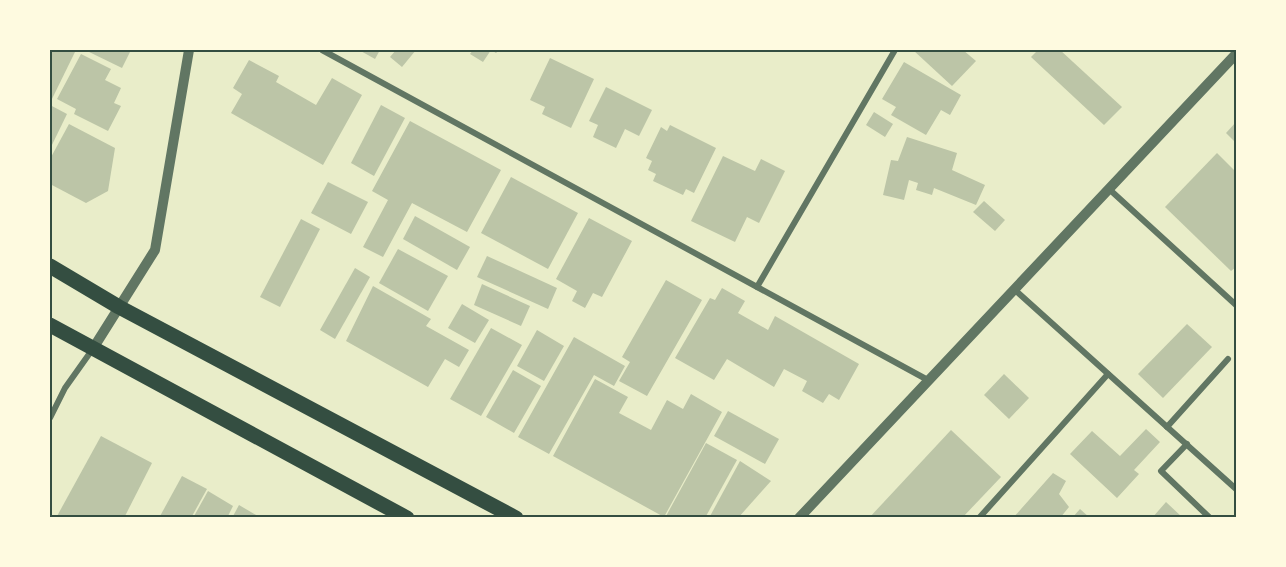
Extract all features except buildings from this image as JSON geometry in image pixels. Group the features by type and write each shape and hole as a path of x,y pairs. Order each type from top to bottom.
{"main road":[{"path":"50,266 119,307 516,518"},
{"path":"50,325 407,518"}],"street":[{"path":"50,418 65,388 94,347 154,250 189,50"},
{"path":"322,50 927,379"},
{"path":"757,287 895,50"},
{"path":"799,518 927,379 1015,290 1236,54"},
{"path":"1109,189 1236,305"},
{"path":"1015,290 1236,489"},
{"path":"1167,427 1228,359"},
{"path":"979,518 1108,374"},
{"path":"1187,444 1161,471 1206,516"}]}
